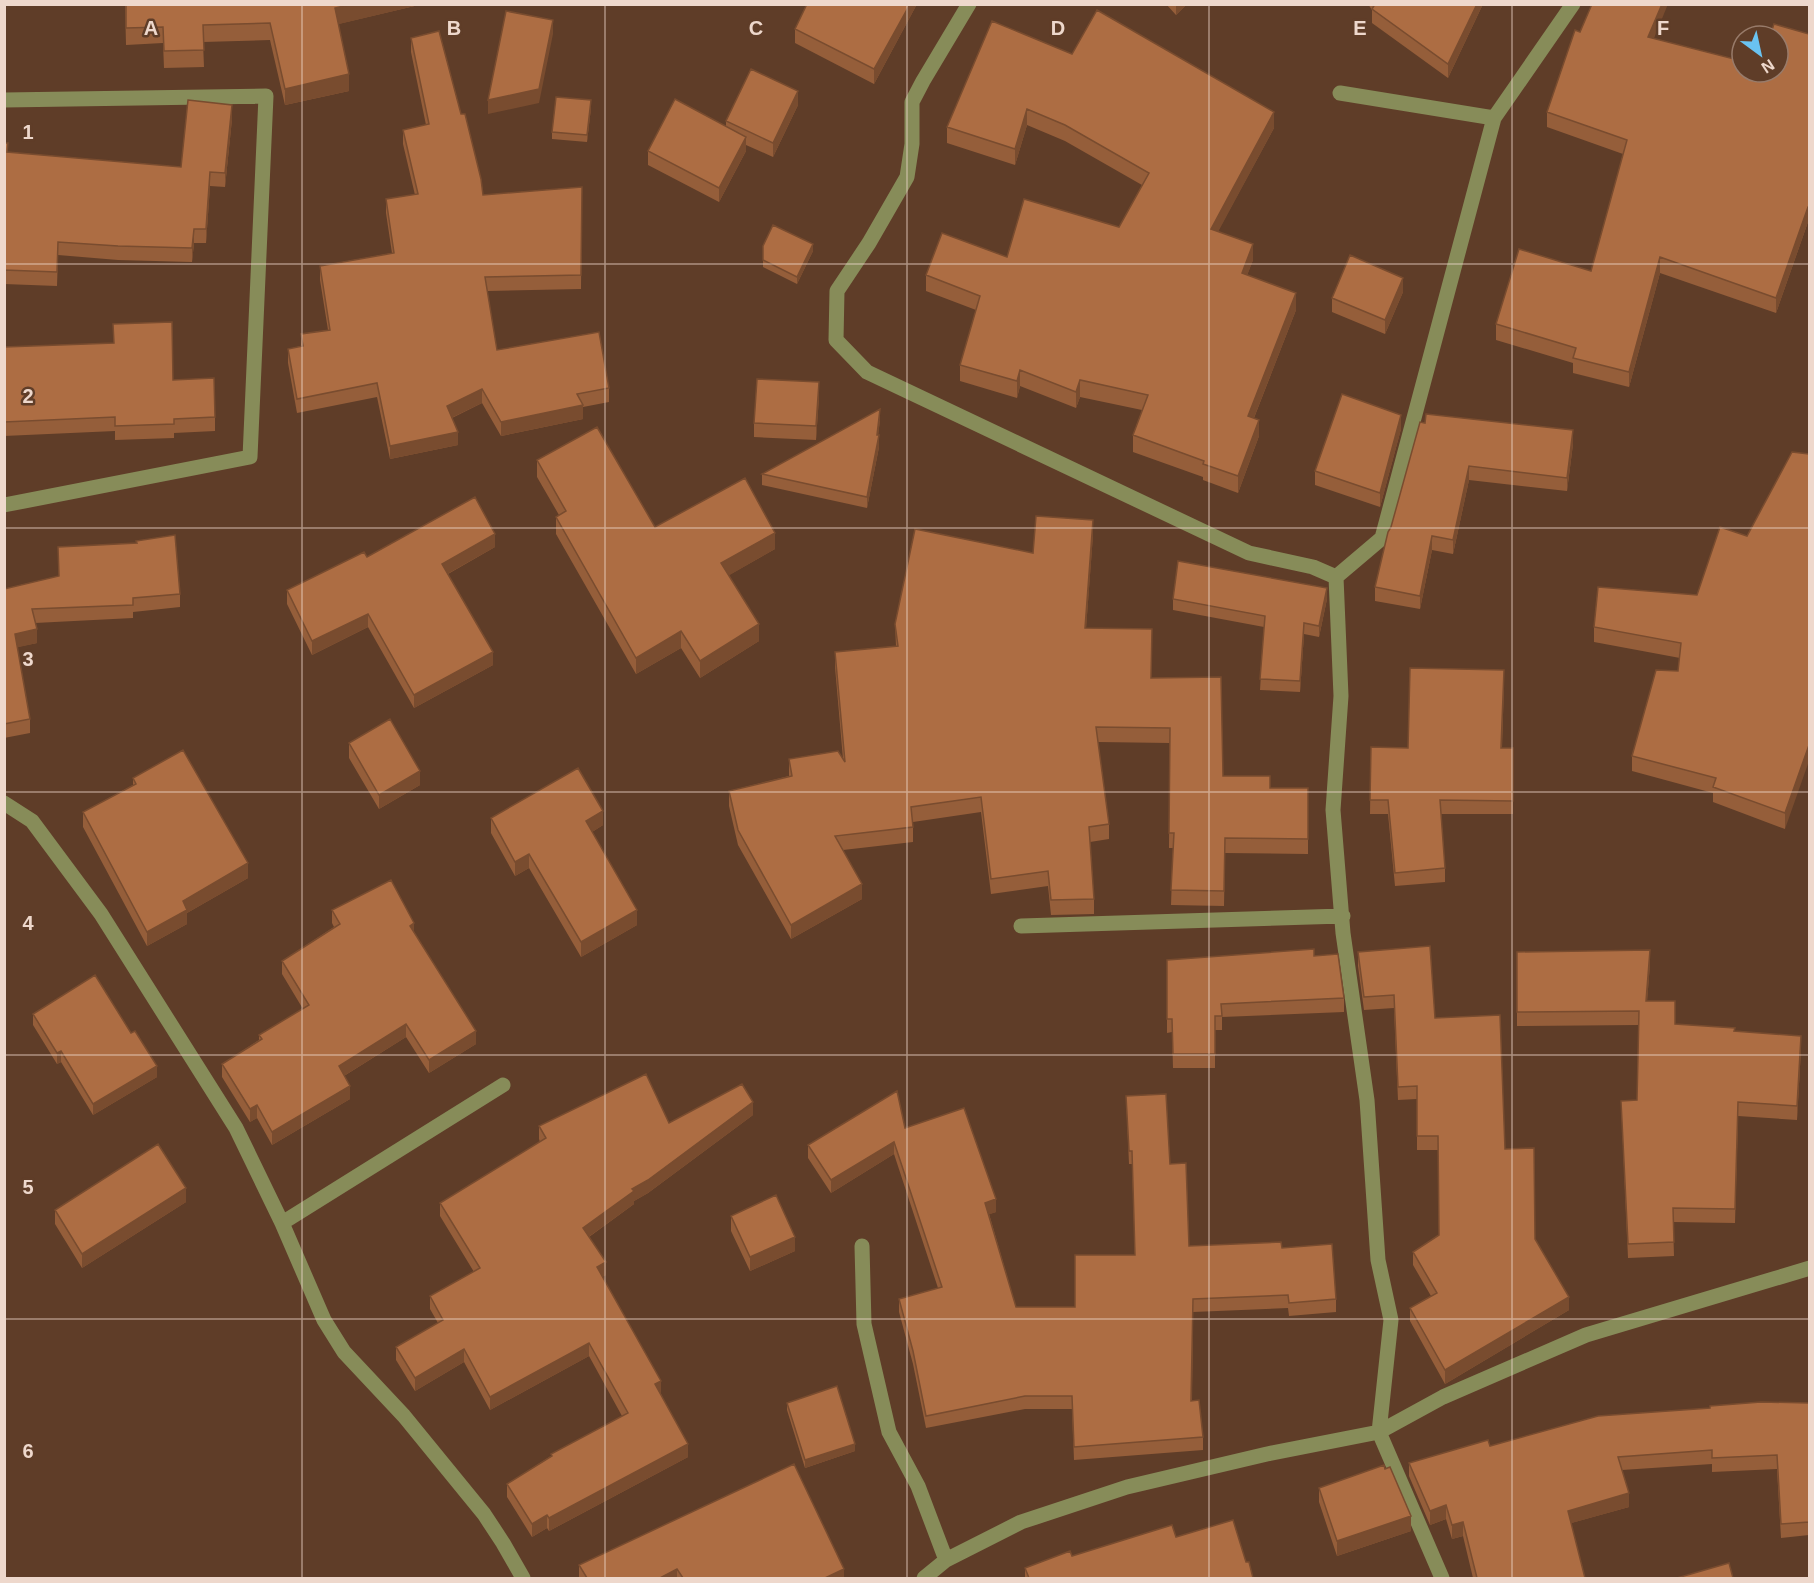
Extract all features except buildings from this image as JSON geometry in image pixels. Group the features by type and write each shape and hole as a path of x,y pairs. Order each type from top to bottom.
{"street":[{"path":"969,4 912,102 912,144 907,177 869,243 837,291 836,340 867,372 1249,553 1313,567 1336,577"},
{"path":"1336,577 1382,538 1494,118 1573,4"},
{"path":"1340,93 1494,118"},
{"path":"4,100 266,96 250,457 4,505"},
{"path":"1336,577 1341,696 1333,810 1343,933 1367,1100 1378,1260 1391,1320 1379,1432 1442,1578"},
{"path":"4,802 32,821 101,914 236,1128 282,1223 324,1320 344,1352 404,1416 484,1514 523,1578"},
{"path":"1021,926 1342,916"},
{"path":"282,1223 503,1085"},
{"path":"862,1246 864,1324 889,1432 918,1486 946,1560"},
{"path":"924,1578 946,1560 1021,1522 1127,1487 1267,1454 1379,1432 1443,1397 1586,1335 1809,1268"}]}
